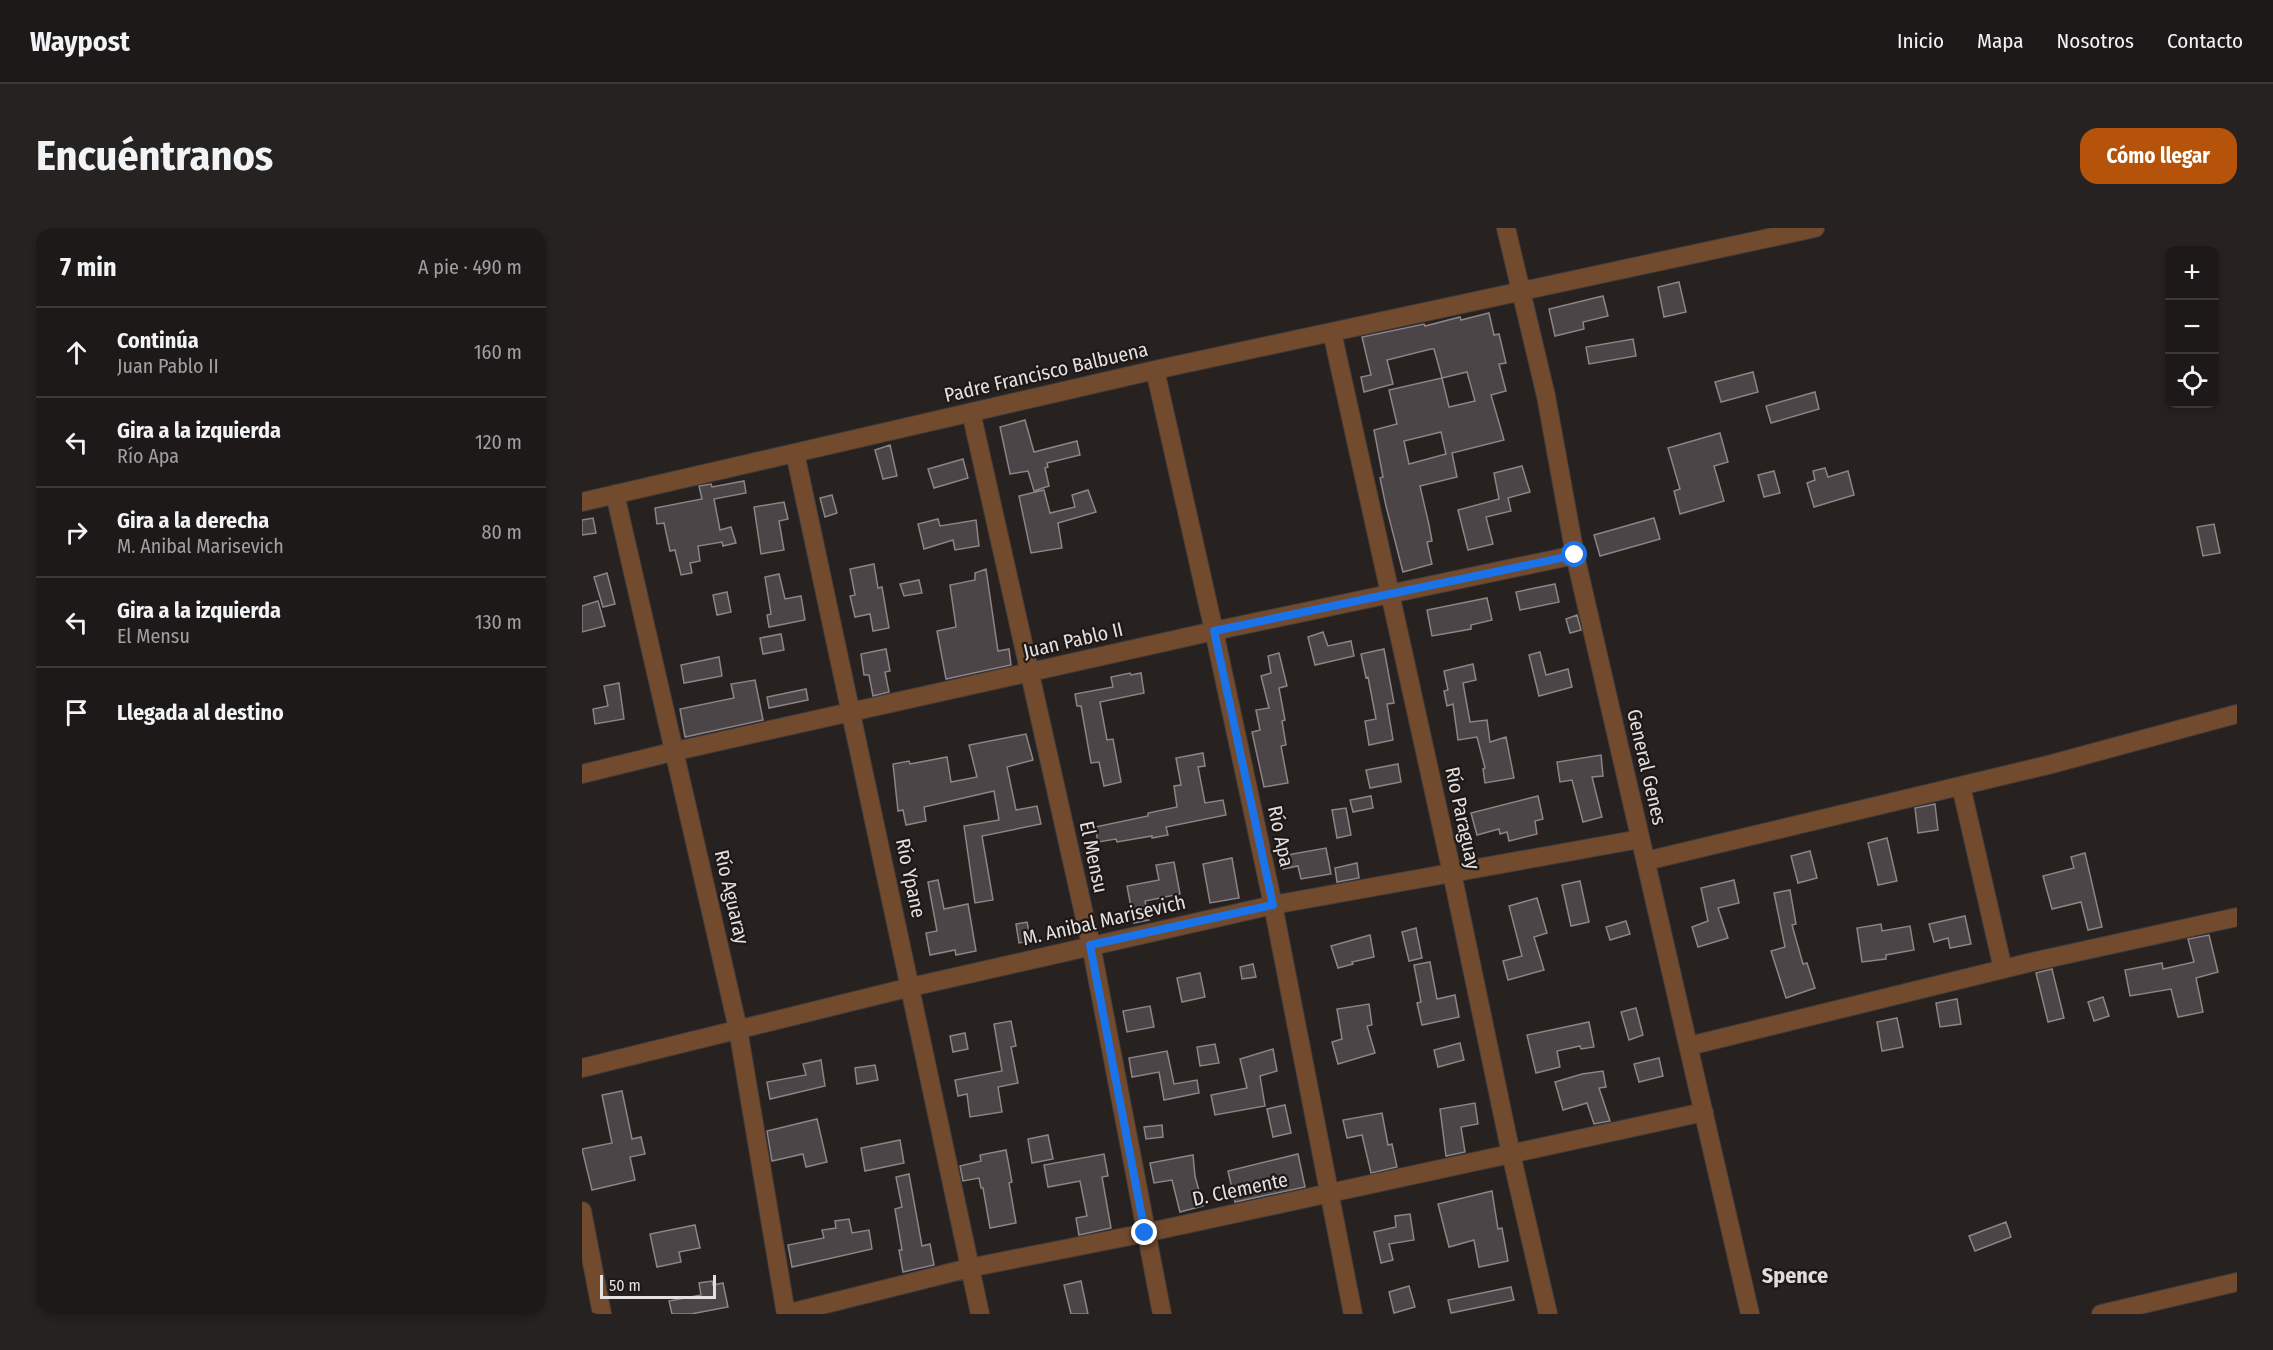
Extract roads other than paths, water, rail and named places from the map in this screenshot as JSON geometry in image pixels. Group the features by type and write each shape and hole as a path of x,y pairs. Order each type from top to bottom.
{"street":[{"name":"General Genes","path":"1506,228 1548,407 1575,555 1750,1314"},
{"name":"Padre Francisco Balbuena","path":"582,502 1155,370 1815,228"},
{"name":"Río Paraguay","path":"1332,332 1548,1314"},
{"name":"Río Apa","path":"1155,370 1273,905 1353,1314"},
{"name":"El Mensu","path":"971,412 1090,945 1162,1314"},
{"name":"Río Ypane","path":"795,453 980,1314"},
{"name":"Río Aguaray","path":"615,494 676,751 738,1029 786,1314"},
{"name":"Juan Pablo II","path":"582,774 852,711 1214,631 1575,555"},
{"path":"1646,861 2048,765 2237,714"},
{"path":"1961,786 2003,969"},
{"name":"M. Anibal Marisevich","path":"582,1068 911,987 1273,905 1640,839"},
{"path":"1689,1046 2003,969 2237,917"},
{"name":"D. Clemente","path":"786,1314 969,1268 1145,1233 1704,1113"},
{"path":"582,1211 602,1314"},
{"path":"2100,1314 2237,1282"}],"district":[{"name":"Spence","path":"1795,1275"}]}
